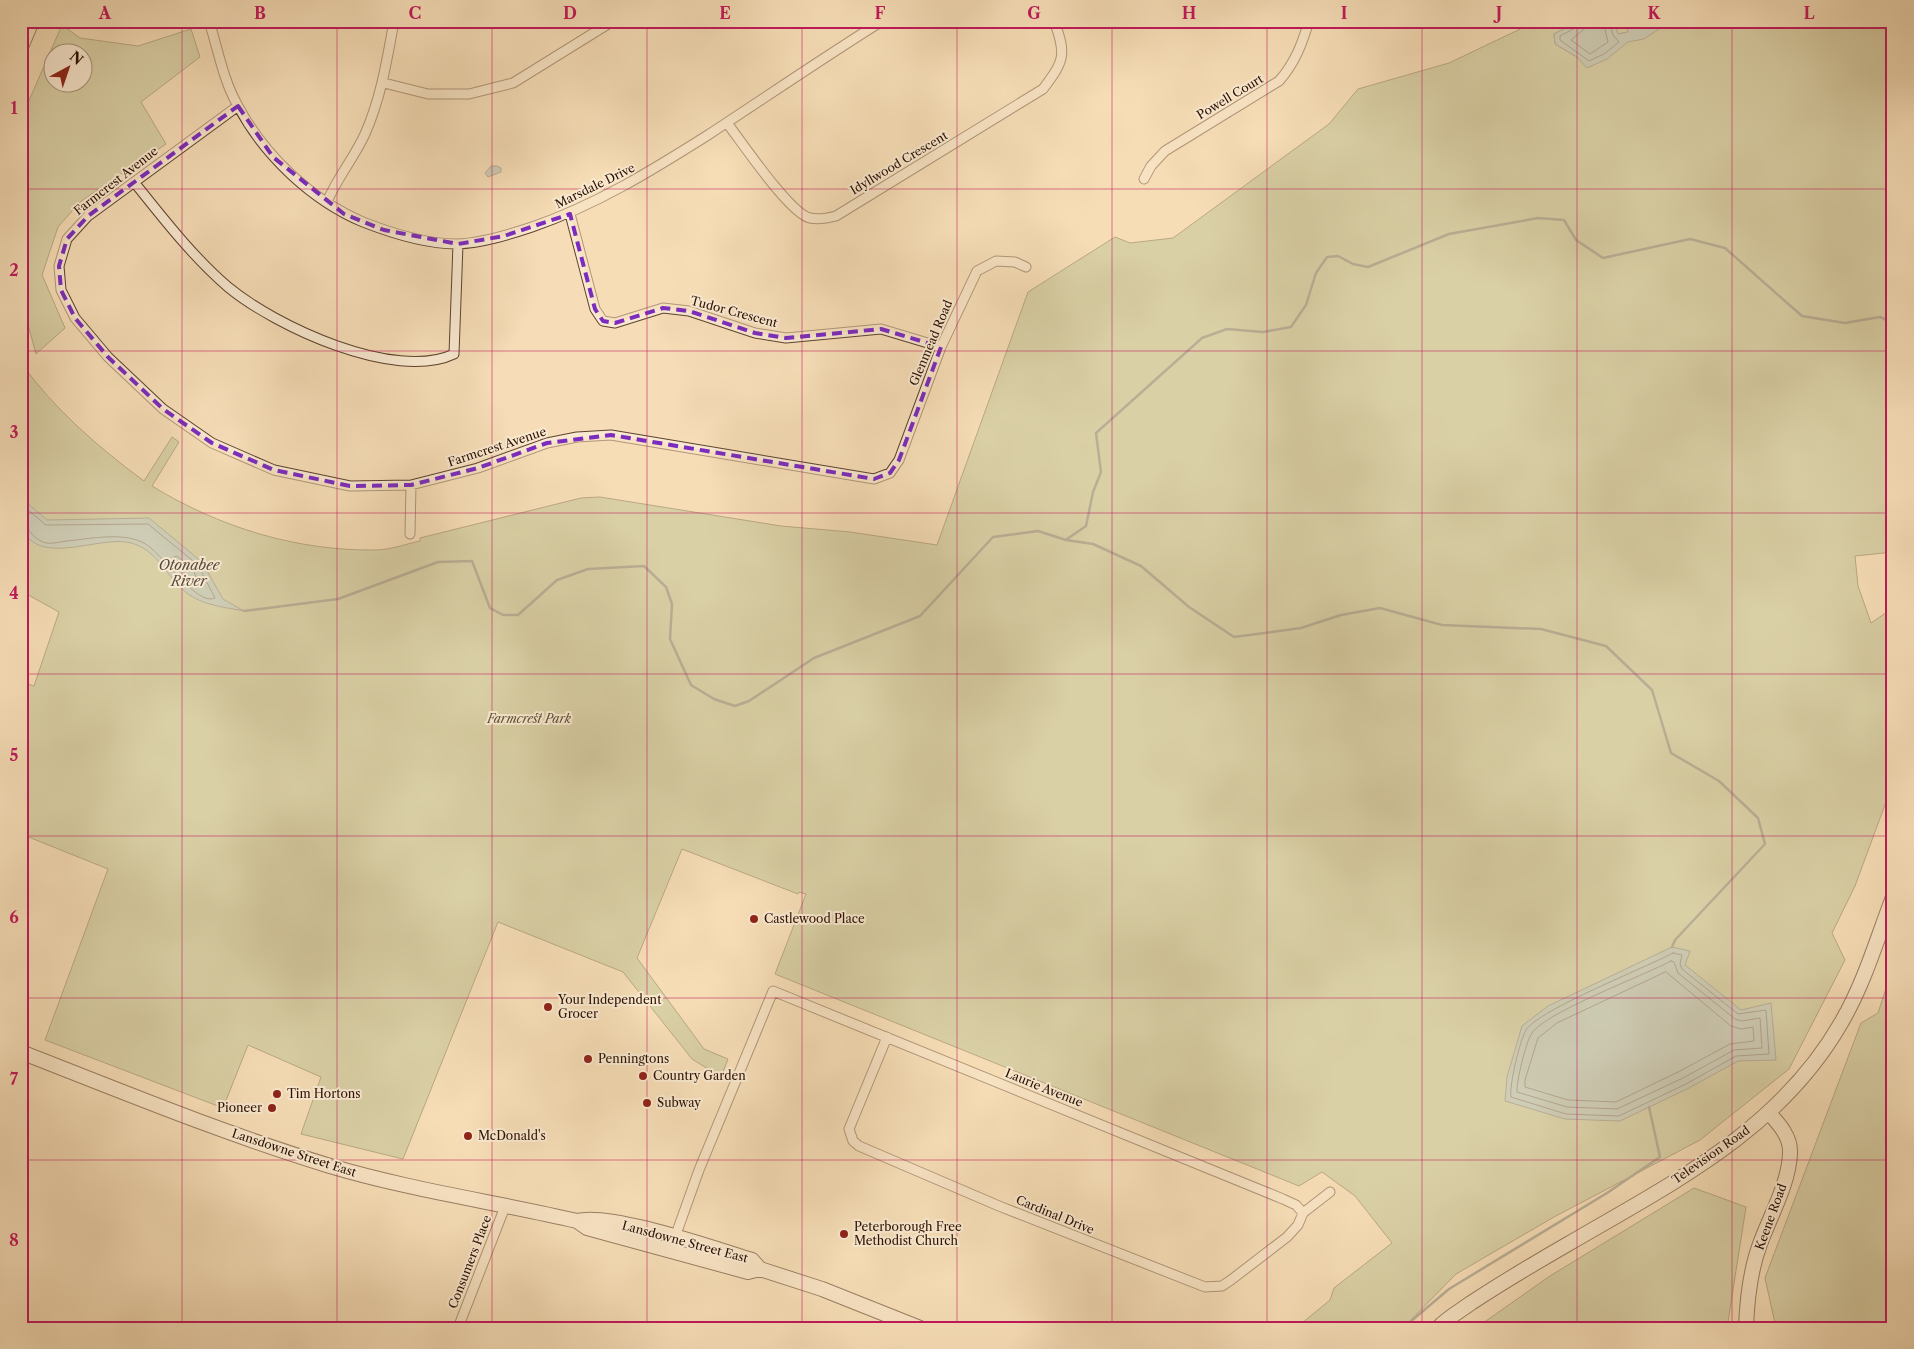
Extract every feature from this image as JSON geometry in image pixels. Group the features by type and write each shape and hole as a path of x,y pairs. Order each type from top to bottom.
{"main road":[{"path":"21,47 32,21"},
{"name":"Television Road","path":"1438,1328 1497,1286 1667,1186 1733,1143 1769,1113 1802,1080 1842,1023 1856,994 1893,897"},
{"name":"Lansdowne Street East","path":"21,1052 216,1127 329,1166 577,1221 587,1228 673,1243 748,1272 760,1269 822,1288 920,1328"},
{"name":"Keene Road","path":"1746,1328 1748,1293 1759,1246 1785,1178 1790,1153 1789,1140 1769,1113"}],"street":[{"name":"Marsdale Drive","path":"209,21 224,75 238,106 274,157 305,186 344,214 384,230 425,240 458,244 504,236 570,214 635,181 882,21"},
{"path":"327,202 334,186 364,135 384,83 394,21"},
{"path":"384,83 428,94 469,94 513,83 613,21"},
{"name":"Idyllwood Crescent","path":"727,123 793,208 808,218 822,219 836,216 1043,89 1058,69 1063,52 1054,21"},
{"name":"Powell Court","path":"1144,179 1151,166 1165,151 1279,81 1290,69 1298,53 1309,21"},
{"path":"1319,21 1335,23 1346,21"},
{"name":"Farmcrest Avenue","path":"238,106 88,216 66,239 59,266 61,290 75,318 108,357 163,409 212,443 274,470 350,486 411,484 478,468 546,443 578,437 612,434 874,479 890,473"},
{"path":"134,182 175,233 229,287 295,330 346,350 398,362 440,360 454,354 458,244"},
{"name":"Tudor Crescent","path":"570,214 596,309 603,321 615,323 662,308 689,311 755,333 786,338 881,329 941,347"},
{"name":"Glenmead Road","path":"890,473 899,460 941,347 977,271 996,261 1015,262 1026,267"},
{"path":"410,534 411,484"},
{"name":"Laurie Avenue","path":"673,1243 699,1170 773,991 1283,1199 1296,1205 1303,1214"},
{"name":"Cardinal Drive","path":"886,1037 849,1129 853,1141 859,1146 990,1202 1206,1287 1222,1286 1231,1280 1287,1237 1298,1225 1303,1214 1330,1192"},
{"name":"Consumers Place","path":"458,1328 506,1204"}],"highlighted area":[{"path":"238,106 273,157 344,214 384,230 458,244 504,236 570,214 595,309 603,321 615,323 663,308 689,311 755,333 786,338 881,329 941,347 899,460 890,473 874,479 611,435 547,443 478,468 411,485 350,486 274,470 212,443 163,409 108,357 75,318 61,290 59,266 67,239 88,216"}],"green space":[{"name":"Farmcrest Park","path":"1537,21 1579,21 1554,34 1555,44 1577,57 1607,59 1626,42 1652,33 1661,21 1893,21 1893,552 1855,556 1858,586 1871,623 1893,608 1893,783 1855,886 1832,933 1845,960 1789,1069 1700,1140 1554,1217 1456,1274 1403,1328 1296,1328 1330,1300 1334,1288 1392,1243 1355,1196 1322,1172 1299,1186 775,974 806,894 799,892 798,894 682,849 637,958 704,1049 728,1059 721,1077 692,1059 623,972 498,922 403,1159 301,1134 321,1077 248,1045 223,1108 45,1040 108,869 21,834 21,682 34,686 59,612 21,591 21,363 48,396 78,427 144,481 172,437 179,442 152,486 178,501 231,525 287,541 345,549 386,549 420,541 420,538 581,498 600,497 781,526 850,532 937,545 1028,292 1115,237 1130,243 1173,238 1329,124 1358,89 1449,63"},
{"path":"1614,21 1625,21 1628,32 1617,34"},
{"path":"62,25 80,38 138,46 191,29 200,57 141,102 166,144 80,202 58,227 42,275 65,328 36,354 27,321 21,312 21,119 42,71 42,92 92,92 92,42 55,42"},
{"path":"1893,967 1893,1328 1776,1328 1765,1278 1861,1023 1878,1013"},
{"path":"1694,1188 1746,1207 1727,1328 1476,1328 1550,1276"}],"water":[{"path":"1579,21 1614,21 1618,34 1628,32 1625,21 1661,21 1659,29 1644,39 1628,42 1607,59 1587,68 1577,57 1555,44 1554,34"},
{"path":"491,166 501,168 501,172 488,177 485,173"},
{"name":"Otonabee River","path":"21,484 25,501 47,520 149,518 202,562 223,599 244,611 212,605 190,595 177,584 152,555 136,545 126,542 115,542 50,548 38,545 29,539 22,528 20,513"},
{"path":"1672,947 1690,951 1685,965 1741,1010 1771,1003 1776,1060 1738,1061 1689,1088 1620,1121 1565,1119 1505,1101 1507,1077 1522,1026 1548,1006"}],"waterway":[{"path":"1067,539 1086,526 1093,492 1101,472 1096,433 1202,338 1227,329 1263,332 1291,327 1306,305 1316,273 1327,257 1338,256 1353,264 1368,267 1449,234 1538,218 1564,220 1576,240 1603,258 1690,239 1725,248 1802,316 1845,323 1880,317 1893,323"},
{"path":"244,611 338,599 438,562 472,561 490,608 503,615 518,615 557,580 588,569 644,566 666,587 672,604 670,639 691,685 714,699 735,706 749,701 814,658 920,616 993,537 1038,531 1066,540 1093,544 1141,566 1189,607 1234,637 1301,628 1341,615 1380,608 1442,625 1541,629 1606,646 1652,690 1671,753 1719,781 1758,818 1765,844 1675,940 1672,947"},
{"path":"1403,1328 1449,1289 1607,1193 1660,1157 1649,1107"}],"place":[{"name":"Castlewood Place","path":"754,919"},
{"name":"Your Independent Grocer","path":"548,1007"},
{"name":"Penningtons","path":"588,1059"},
{"name":"Country Garden","path":"643,1076"},
{"name":"Tim Hortons","path":"277,1094"},
{"name":"Subway","path":"647,1103"},
{"name":"Pioneer","path":"272,1108"},
{"name":"McDonald's","path":"468,1136"},
{"name":"Peterborough Free Methodist Church","path":"844,1234"}]}
